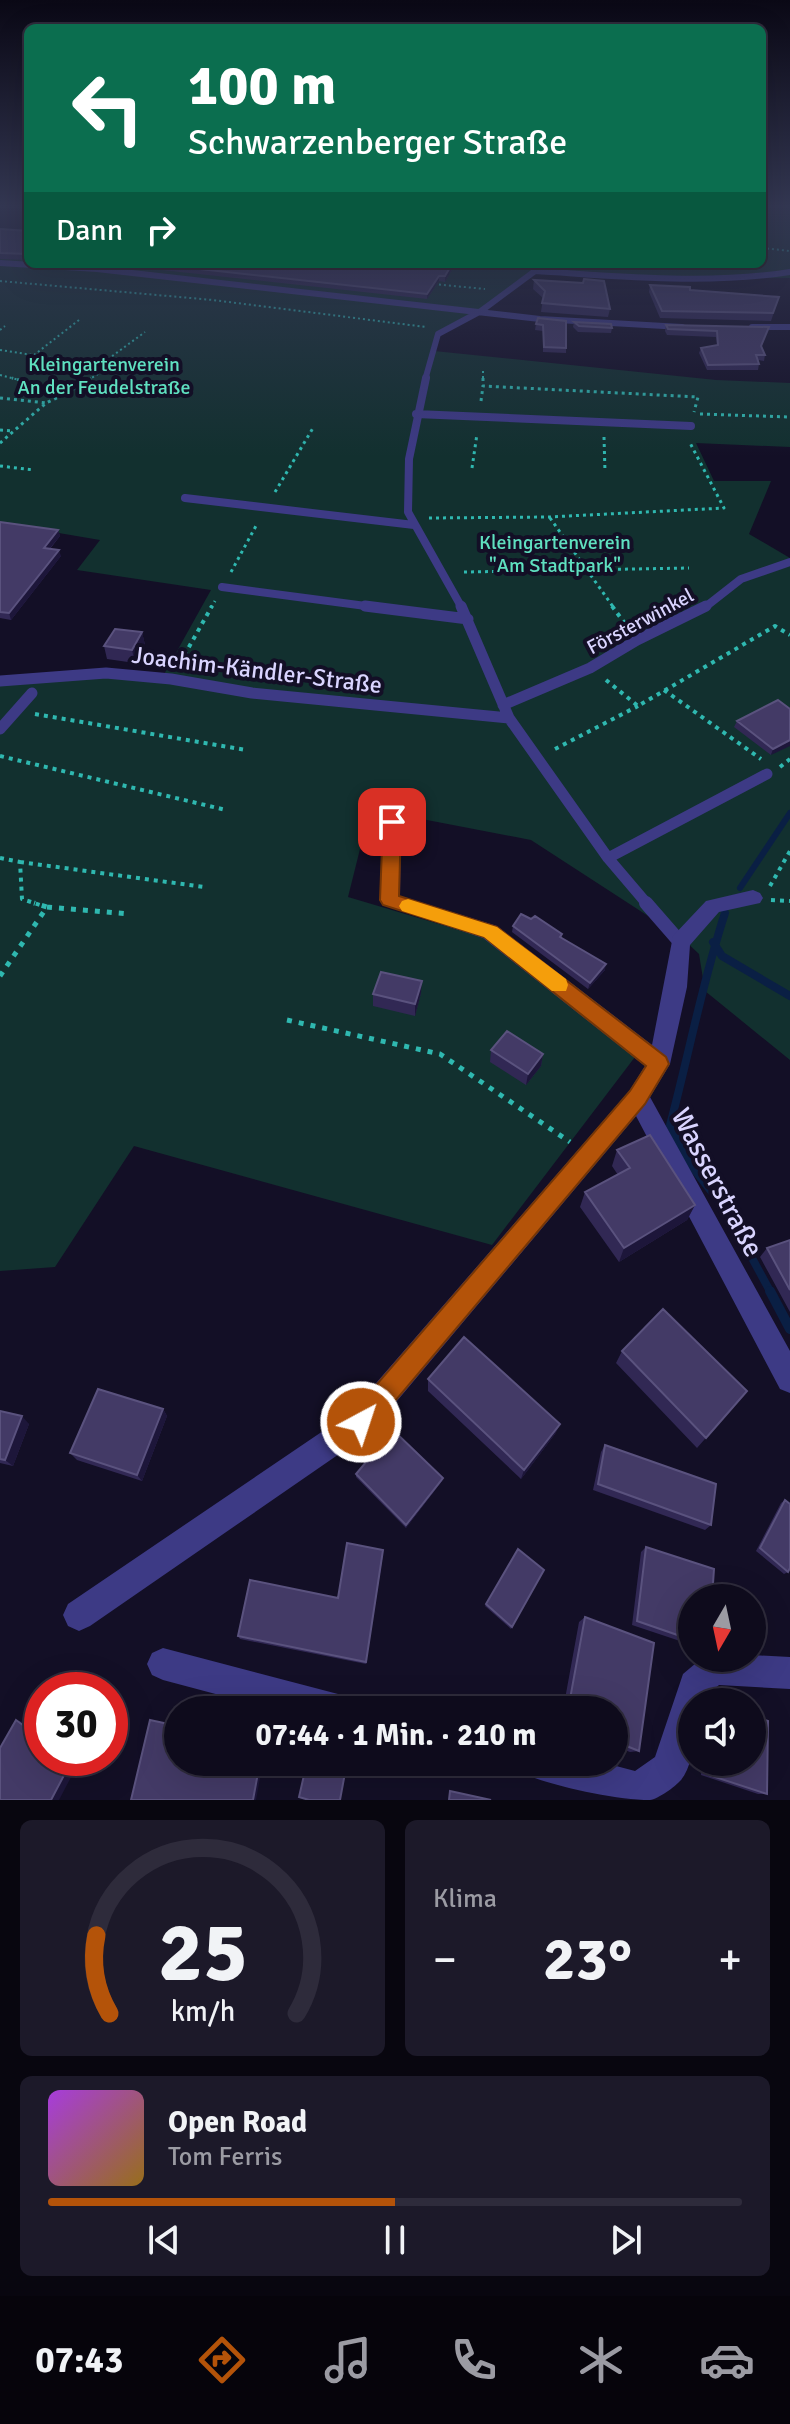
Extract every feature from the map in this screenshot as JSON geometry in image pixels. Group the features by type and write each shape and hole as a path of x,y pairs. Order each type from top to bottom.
{"street":[{"path":"392,822 390,900 490,932 659,1064"},
{"path":"79,1615 361,1422 638,1097 659,1064 676,987 680,942 713,906 762,892"},
{"name":"Wasserstraße","path":"638,1097 790,1379"},
{"path":"163,1664 285,1696"},
{"path":"589,1776 639,1789 669,1768 694,1685 714,1669 790,1673"}],"lane":[{"path":"280,289 588,323 689,327"},
{"path":"511,289 481,311 438,334 416,414 409,459 408,512 468,619 509,718 608,858 680,942"},
{"path":"747,327 790,327"},
{"path":"416,414 691,426"},
{"path":"185,498 412,521"},
{"name":"Försterwinkel","path":"503,705 590,668 637,640 702,609 741,579 790,562"},
{"path":"222,587 468,619"},
{"name":"Joachim-Kändler-Straße","path":"0,681 106,673 171,679 252,693 509,718"},
{"path":"0,729 32,693"},
{"path":"608,858 767,774"}],"path":[{"path":"87,289 228,302 425,327 438,334"},
{"path":"34,355 79,320"},
{"path":"0,330 5,326"},
{"path":"100,365 145,332"},
{"path":"0,350 110,367 46,403 0,443"},
{"path":"472,468 483,371"},
{"path":"0,375 67,393"},
{"path":"483,386 698,397 694,413 790,417"},
{"path":"0,398 46,403"},
{"path":"604,423 605,472"},
{"path":"412,521 724,508 689,443 691,426"},
{"path":"171,679 313,428"},
{"path":"0,430 13,431"},
{"path":"0,466 34,470"},
{"path":"549,517 637,640"},
{"path":"464,572 689,568"},
{"path":"555,749 638,706 775,626 790,635"},
{"path":"590,668 638,706"},
{"path":"663,690 764,761"},
{"path":"16,711 246,750"},
{"path":"0,756 226,810"},
{"path":"762,892 790,851"},
{"path":"0,858 204,887"},
{"path":"20,862 22,899 47,907 130,914"},
{"path":"0,976 47,907"},
{"path":"287,1020 440,1054 589,1154"}],"green space":[{"path":"0,289 511,289 481,311 439,334 434,351 716,380 790,383 790,447 696,443 714,481 771,481 749,534 790,558 790,1060 705,991 699,954 682,938 531,840 370,809 348,897 486,938 638,1053 492,1245 134,1146 55,1267 0,1271 0,681 106,673 162,678 211,590 77,570 100,540 0,523"}],"building":[{"path":"382,289 430,289 427,294"},
{"path":"543,289 606,289 610,309 542,303"},
{"path":"652,289 779,297 773,313 662,311"},
{"path":"538,318 566,321 566,348 544,347 543,325 536,324"},
{"path":"574,322 611,324 612,328 579,326"},
{"path":"666,325 769,327 761,346 765,355 756,355 759,364 708,365 701,348 718,345 717,331 668,329"},
{"path":"0,522 58,530 44,548 59,550 9,613 0,612"},
{"path":"115,629 142,632 132,650 104,646"},
{"path":"778,700 790,709 790,740 773,749 737,721"},
{"path":"521,914 531,919 535,916 562,934 560,937 606,964 590,983 513,926"},
{"path":"381,972 422,981 415,1004 373,994"},
{"path":"507,1031 543,1054 528,1074 491,1050"},
{"path":"650,1135 695,1205 624,1248 585,1192 630,1168 617,1150"},
{"path":"790,1240 790,1290 767,1248"},
{"path":"663,1309 747,1391 706,1438 622,1351"},
{"path":"464,1337 560,1424 524,1470 428,1379"},
{"path":"98,1389 163,1409 137,1475 70,1453"},
{"path":"0,1411 22,1416 5,1460 0,1459"},
{"path":"393,1430 443,1478 406,1525 356,1474"},
{"path":"605,1445 716,1484 711,1525 598,1484"},
{"path":"785,1500 790,1504 788,1572 760,1548"},
{"path":"347,1543 383,1550 366,1662 238,1636 250,1580 338,1598"},
{"path":"646,1547 714,1569 713,1584 678,1584 678,1635 637,1621"},
{"path":"518,1549 544,1570 512,1627 486,1604"},
{"path":"585,1617 654,1643 639,1751 628,1747 628,1696 571,1696"},
{"path":"16,1720 24,1726 24,1776 64,1776 51,1800 0,1800 0,1748"},
{"path":"150,1720 164,1723 164,1776 257,1776 253,1800 131,1800"},
{"path":"766,1720 768,1721 767,1794 712,1776 766,1776"},
{"path":"304,1776 344,1776 340,1800 299,1797"},
{"path":"450,1791 491,1800 449,1800"}],"waterway":[{"path":"740,888 790,813"},
{"path":"715,945 725,913"},
{"path":"713,942 715,945"},
{"path":"715,945 722,956 790,996"},
{"path":"715,945 670,1125 689,1163 726,1210 771,1293"},
{"path":"770,1291 790,1329"}],"slow traffic":[{"path":"408,906 490,932 559,985"}],"route":[{"path":"361,1422 638,1097 659,1064 490,932 390,900 392,822"}],"park label":[{"name":"Kleingartenverein An der Feudelstraße","path":"104,376"},
{"name":"Kleingartenverein \"Am Stadtpark\"","path":"555,554"}]}
